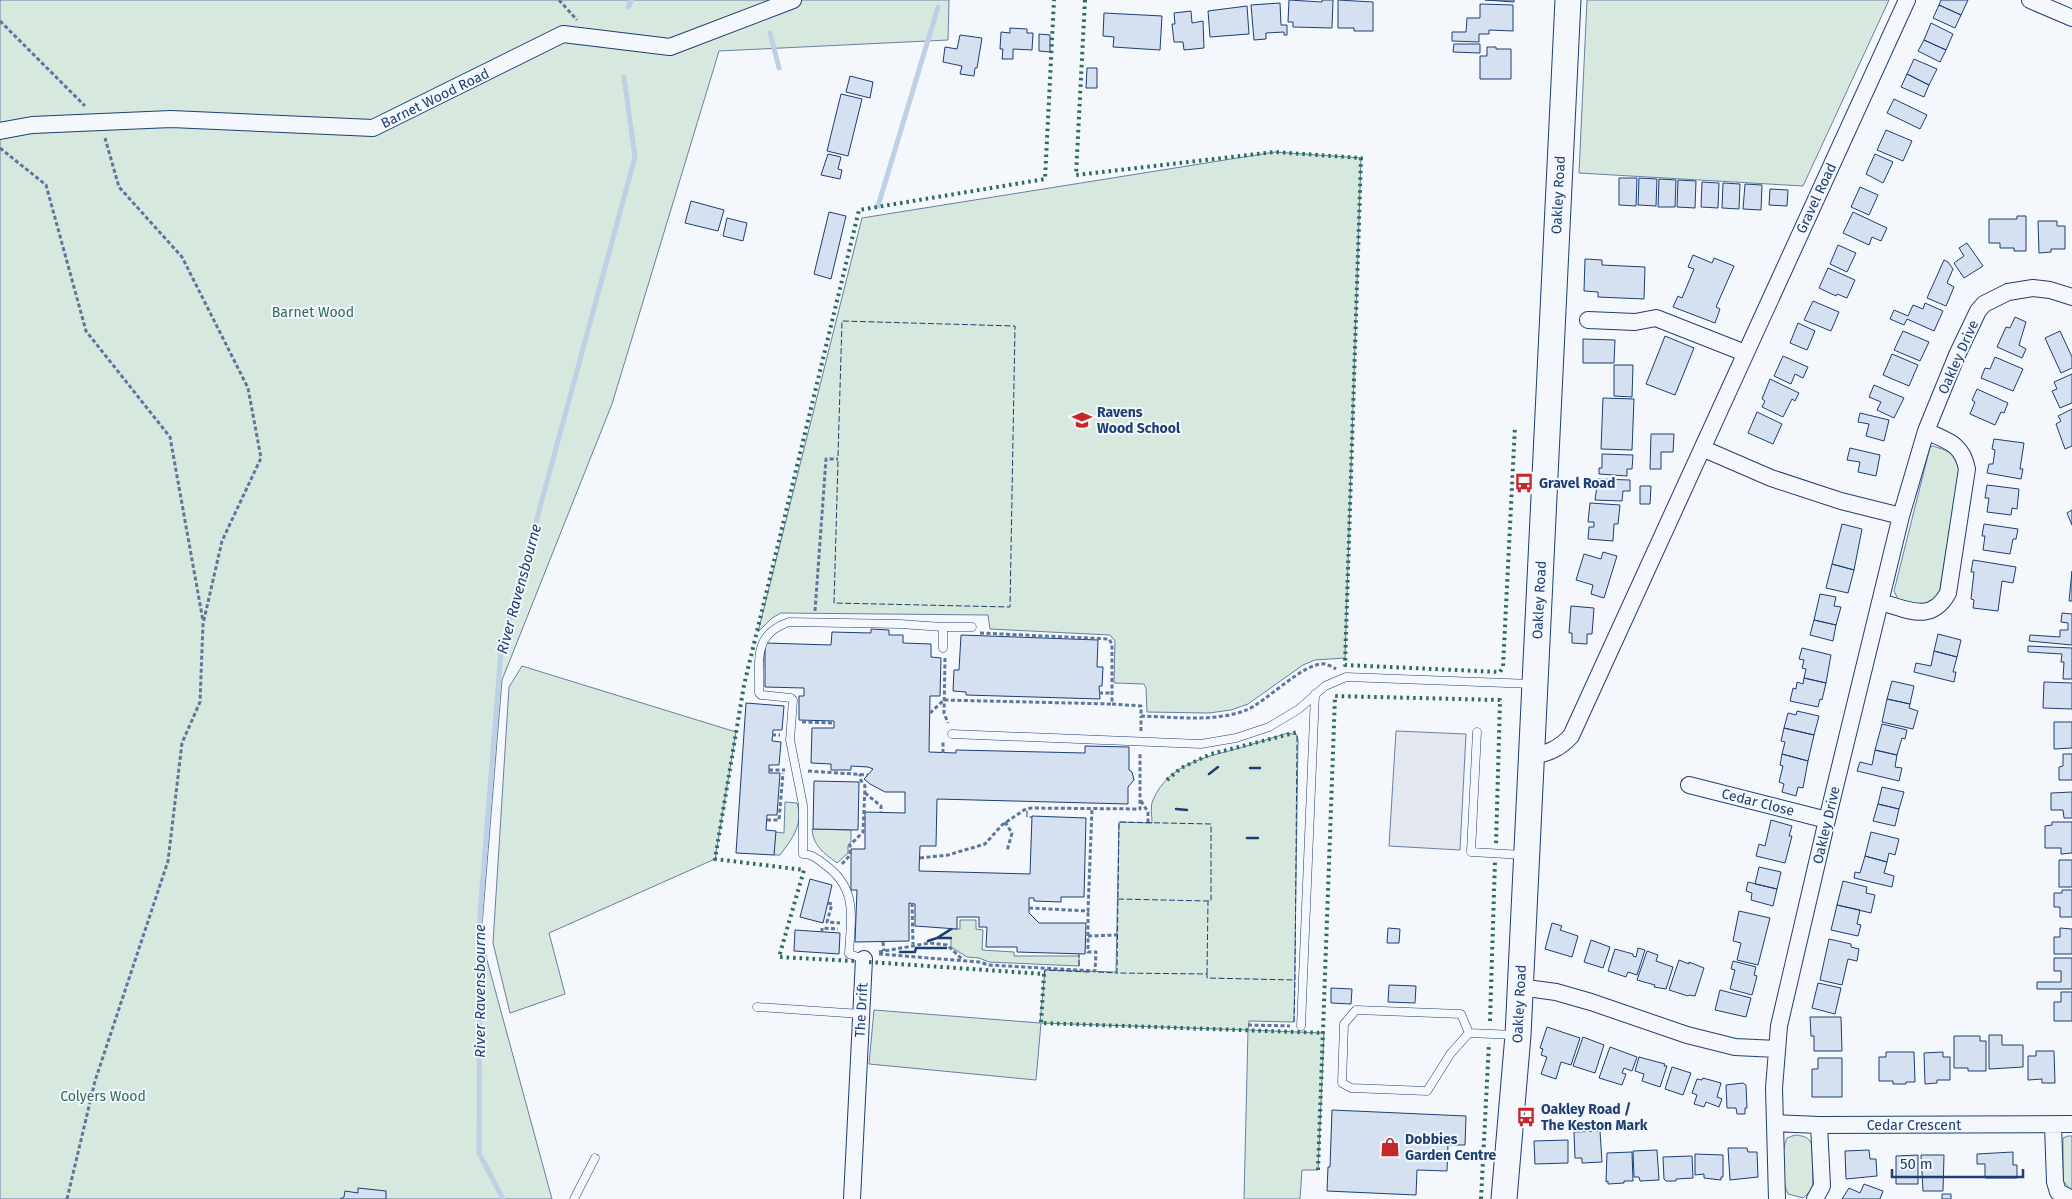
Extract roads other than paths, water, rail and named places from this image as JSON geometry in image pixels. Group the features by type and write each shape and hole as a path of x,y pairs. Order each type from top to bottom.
{"main road":[{"name":"Oakley Road","path":"1504,1199 1518,1035 1568,0"}],"street":[{"name":"Barnet Wood Road","path":"0,131 32,125 171,119 373,128 564,34 670,47 793,0"},
{"name":"Gravel Road","path":"1531,754 1541,755 1565,743 1571,736 1704,449 1745,353 1907,0"},
{"path":"2030,0 2072,18"},
{"name":"Oakley Drive","path":"1778,1199 1775,1123 1776,1049 1779,1026 1901,516 1926,432 1957,354 1978,311 1984,304 1997,296 2033,288 2050,290 2072,297"},
{"path":"1588,320 1635,322 1656,318 1745,353"},
{"path":"1880,602 1923,612 1933,610 1942,604 1948,593 1966,469 1964,457 1956,445 1926,432"},
{"path":"1704,449 1771,478 1901,516"},
{"name":"Cedar Close","path":"1689,784 1827,820"},
{"name":"The Drift","path":"852,1199 864,959"},
{"path":"1520,987 1556,992 1591,1002 1687,1036 1735,1047 1776,1049"},
{"name":"Cedar Crescent","path":"1775,1123 1819,1125 2072,1124"},
{"path":"1815,1199 1822,1186 1819,1125"},
{"path":"2053,1125 2055,1182 2058,1192 2072,1199"}],"lane":[{"name":"The Drift","path":"864,959 849,954 850,900 844,884 835,872 810,854 804,854 803,805 790,740 793,700 791,698 761,695 759,693 761,644 768,633 776,627 789,622 900,624 943,628"},
{"path":"943,648 943,628 972,628"},
{"path":"952,734 1202,744 1236,738 1269,727 1298,709 1324,686 1346,677 1534,684"},
{"path":"1301,1026 1315,694"},
{"path":"1477,732 1471,852 1526,855"},
{"path":"757,1007 861,1014"},
{"path":"1356,1010 1461,1014 1469,1033 1451,1053 1427,1091 1350,1088 1342,1082 1344,1024 1356,1010"},
{"path":"1469,1033 1518,1035"},
{"path":"574,1199 595,1158"}],"waterway":[{"name":"River Ravensbourne","path":"628,7 632,0"},
{"path":"878,206 938,7"},
{"path":"770,33 779,68"},
{"name":"River Ravensbourne","path":"503,1199 479,1153 480,913 501,651 635,157 624,77"}],"place":[{"name":"Ravens Wood School","path":"1082,420"},
{"name":"Gravel Road","path":"1524,483"},
{"name":"Oakley Road / The Keston Mark","path":"1526,1117"},
{"name":"Dobbies Garden Centre","path":"1390,1147"}],"park label":[{"name":"Barnet Wood","path":"313,312"},
{"name":"Colyers Wood","path":"103,1096"}]}
